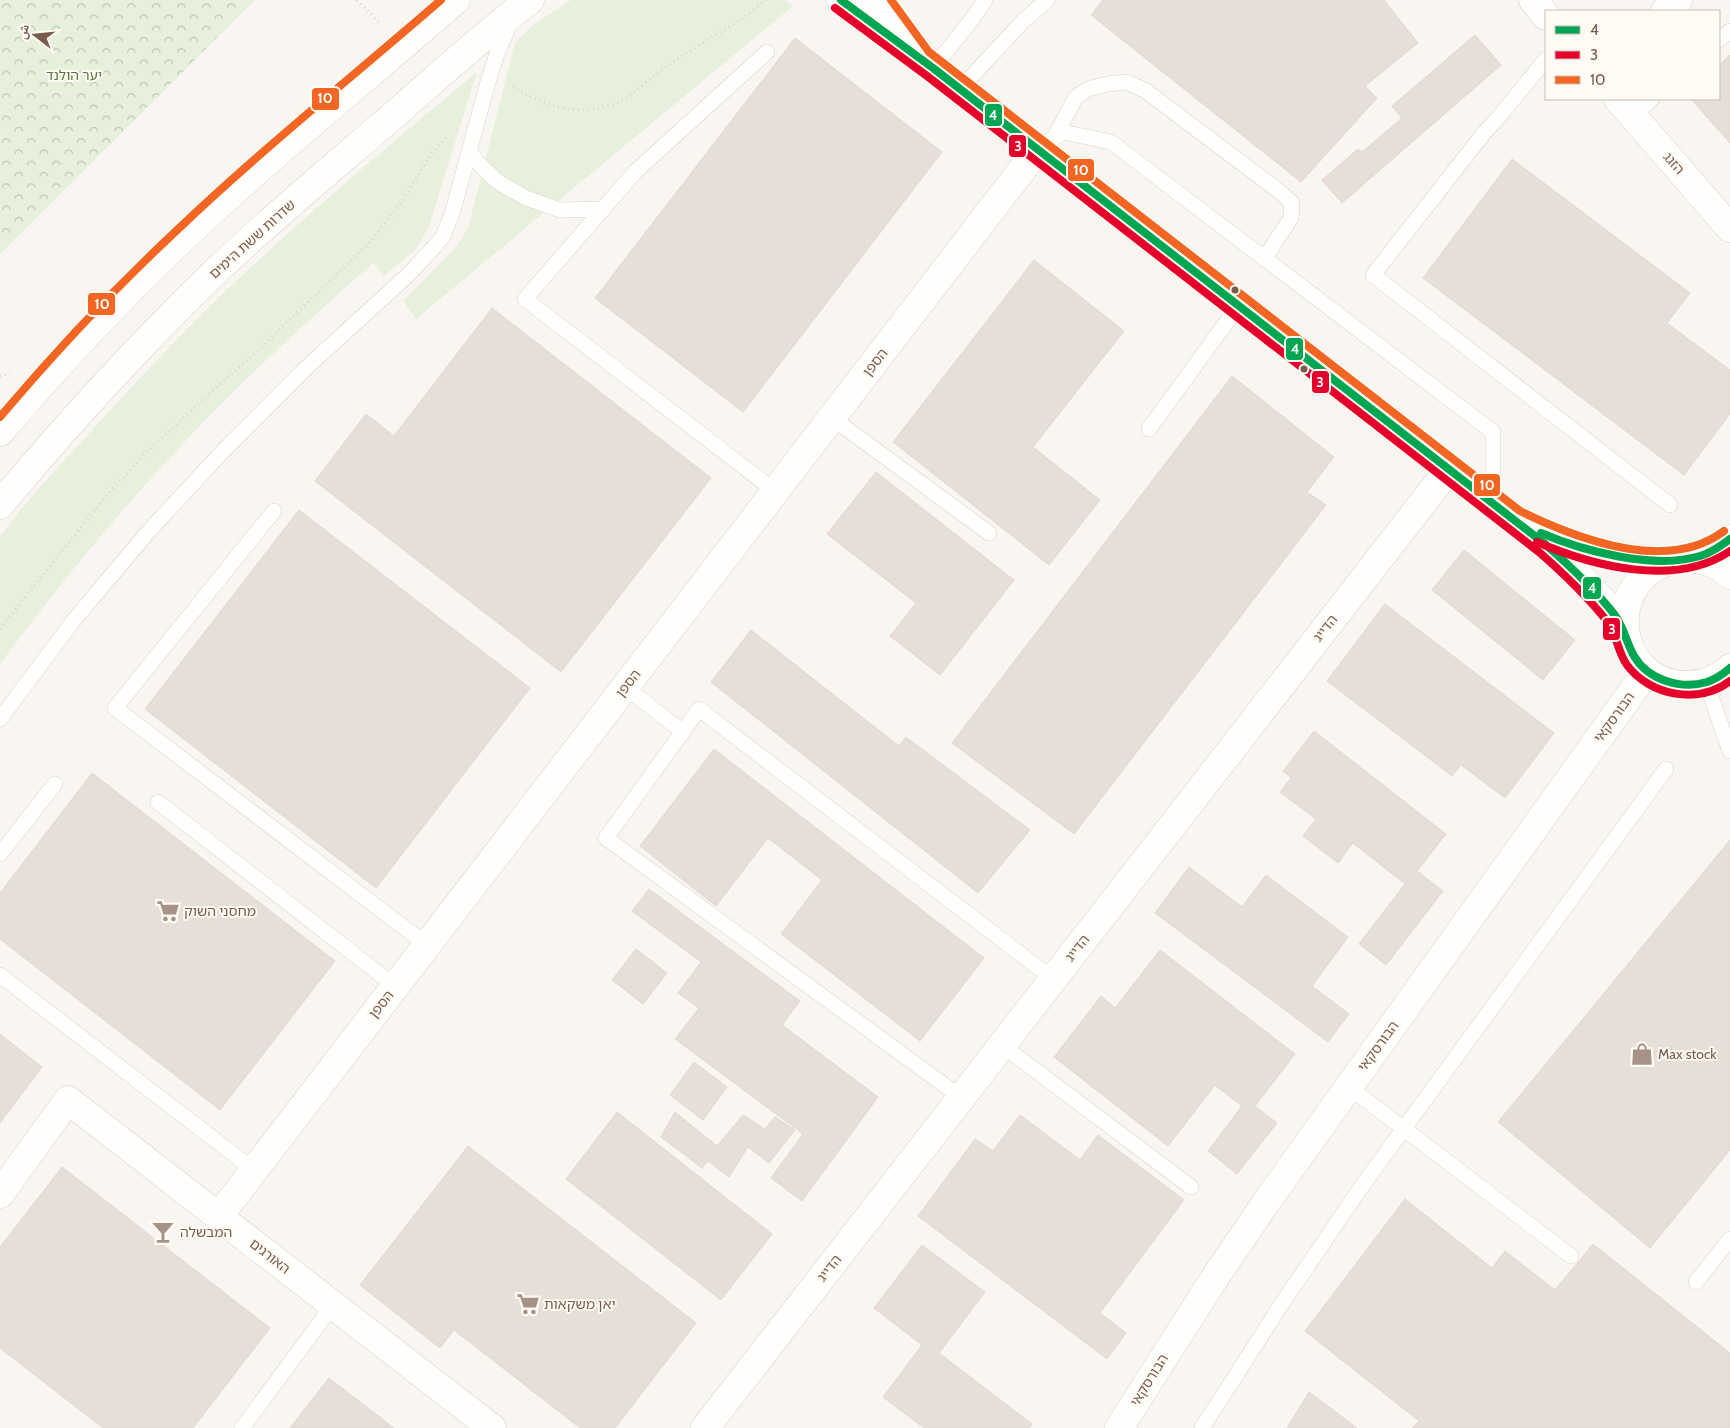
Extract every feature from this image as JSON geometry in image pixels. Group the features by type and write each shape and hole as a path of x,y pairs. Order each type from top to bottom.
{"street":[{"path":"0,432 84,337 182,239 296,137 456,0"},
{"name":"שדרות ששת הימים","path":"0,505 118,370 214,273 334,166 530,0"},
{"path":"841,0 960,89 1046,143 1239,305 1560,557 1601,598 1624,629 1631,652 1647,671 1669,683 1682,685 1706,682 1730,668"},
{"path":"879,0 927,64"},
{"path":"1533,0 1545,15"},
{"path":"1666,10 1678,0"},
{"name":"הזגג","path":"1634,104 1730,228"},
{"name":"הספן","path":"219,1216 832,418 1046,143"},
{"name":"הדייג","path":"705,1428 1449,469"},
{"path":"1515,520 1548,536 1584,548 1622,557 1680,560 1716,565 1730,575"},
{"path":"1624,629 1626,604 1631,592 1646,573 1711,551 1730,539"},
{"name":"הבורסקאי","path":"1119,1428 1219,1271 1267,1201 1647,671"},
{"name":"האורגים","path":"0,1194 68,1100 492,1428"}],"lane":[{"path":"0,719 74,620 148,532 225,449 306,368 424,260 442,236 448,225 494,61 512,21 530,0"},
{"path":"927,64 970,22 985,0"},
{"path":"960,89 1023,21 1047,0"},
{"path":"1720,39 1730,30"},
{"path":"767,52 636,171 524,299 775,492"},
{"path":"1545,60 1498,118 1484,132 1373,275 1670,504"},
{"path":"1046,143 1076,97 1088,90 1108,84 1127,82 1146,91 1292,203 1291,218 1264,259"},
{"path":"1046,143 1063,132 1111,142 1493,432 1493,503"},
{"path":"469,151 477,162 498,182 526,198 560,210 604,209"},
{"path":"1149,429 1239,305"},
{"path":"832,418 989,534"},
{"path":"274,511 115,708 427,945"},
{"path":"1706,682 1730,751"},
{"path":"625,687 683,732"},
{"path":"962,1098 606,838 699,709 1054,979"},
{"path":"1202,1428 1244,1360 1322,1244 1666,769"},
{"path":"0,854 55,784"},
{"path":"158,802 395,986"},
{"path":"0,975 254,1170"},
{"path":"1002,1045 1191,1187"},
{"path":"1349,1087 1570,1256"},
{"path":"1696,1282 1730,1240"},
{"path":"242,1428 333,1305"}],"path":[{"path":"0,629 107,495 146,454 208,394 252,356 370,242 402,202 430,155 447,135 510,84 530,98 571,110 593,110 616,103 632,95 677,59 765,0"}],"green space":[{"name":"יער הולנד","path":"0,0 255,0 0,254"},
{"path":"571,0 785,0 793,6 416,319 403,301 458,245 468,228 515,43 533,25"},
{"path":"477,72 429,226 416,249 384,276 373,263 237,388 194,432 118,516 69,574 0,664 0,536 23,507 124,395 239,278 374,159"}],"building":[{"path":"1103,0 1384,0 1418,43 1365,86 1377,98 1301,182 1091,15"},
{"path":"1475,35 1501,65 1342,203 1322,180 1358,149 1362,152 1402,118 1392,106"},
{"path":"795,38 942,152 743,412 595,298"},
{"path":"1730,55 1730,143 1692,100 1720,100 1720,64"},
{"path":"1512,159 1690,293 1667,323 1730,370 1730,414 1684,475 1423,278"},
{"path":"1034,260 1124,331 1033,447 1100,500 1049,565 893,442"},
{"path":"492,308 711,478 561,672 315,481 366,414 394,436"},
{"path":"1232,376 1334,457 1307,492 1326,505 1074,834 952,743"},
{"path":"876,472 1014,580 940,675 890,636 916,603 827,534"},
{"path":"299,510 530,688 376,888 145,709"},
{"path":"1464,550 1575,640 1543,680 1432,590"},
{"path":"1385,604 1554,733 1505,798 1461,765 1452,776 1327,681"},
{"path":"751,630 899,746 906,737 1030,830 978,893 711,682"},
{"path":"1314,731 1446,834 1417,871 1443,891 1386,965 1359,944 1405,884 1353,843 1338,863 1303,836 1316,819 1280,792 1291,778 1283,771"},
{"path":"714,749 984,958 920,1041 781,934 822,880 768,838 716,906 640,846"},
{"path":"92,773 335,961 220,1110 0,939 0,893"},
{"path":"1730,840 1730,1150 1650,1248 1498,1122"},
{"path":"1189,867 1242,907 1266,875 1348,937 1312,986 1349,1014 1328,1042 1155,913"},
{"path":"649,889 800,1001 782,1025 878,1097 802,1201 771,1178 803,1134 675,1039 699,1008 678,993 701,962 632,911"},
{"path":"636,949 667,973 643,1004 612,980"},
{"path":"1160,950 1295,1054 1255,1106 1277,1123 1237,1174 1208,1151 1242,1106 1215,1085 1168,1146 1054,1057 1101,996 1115,1008"},
{"path":"0,1034 42,1067 0,1123"},
{"path":"694,1062 727,1087 703,1120 670,1095"},
{"path":"617,1112 772,1234 721,1300 566,1179"},
{"path":"675,1112 717,1146 743,1115 765,1129 775,1117 795,1130 769,1163 748,1147 729,1177 708,1161 702,1168 661,1137"},
{"path":"1020,1115 1080,1160 1098,1135 1184,1200 1100,1313 1126,1333 1107,1359 918,1216 975,1139 993,1151"},
{"name":"יאן משקאות","path":"468,1146 696,1323 615,1428 580,1428 454,1330 440,1348 360,1285"},
{"path":"62,1167 270,1328 193,1428 103,1428 0,1348 0,1247"},
{"path":"1405,1199 1492,1268 1505,1251 1555,1290 1593,1244 1730,1353 1730,1428 1412,1428 1419,1421 1305,1331"},
{"path":"922,1245 985,1292 939,1353 1032,1424 1029,1428 924,1428 883,1397 922,1345 874,1308"},
{"path":"329,1378 394,1428 290,1428"},
{"path":"1309,1392 1357,1428 1287,1428"}],"transit line":[{"name":"10","path":"0,417 85,322 175,232 273,143 441,0"},
{"name":"4","path":"841,0 933,68 1545,544 1606,604 1620,624 1634,656 1648,671 1666,681 1687,685 1710,681 1730,668"},
{"name":"10","path":"891,0 929,52 1520,511 1543,522 1595,541 1622,548 1649,551 1676,550 1701,544 1724,531"},
{"name":"3","path":"835,8 927,76 1539,552 1574,584 1610,625 1624,660 1637,676 1648,684 1662,690 1690,695 1704,693 1730,681"},
{"name":"4","path":"1541,533 1598,552 1641,560 1662,561 1682,560 1700,556 1716,549 1730,539"},
{"name":"3","path":"1537,542 1583,559 1608,565 1660,571 1685,569 1708,562 1730,551"}],"place":[{"name":"מחסני השוק","path":"168,911"},
{"name":"Max stock","path":"1642,1054"},
{"name":"המבשלה","path":"163,1232"},
{"name":"יאן משקאות","path":"528,1304"}]}
